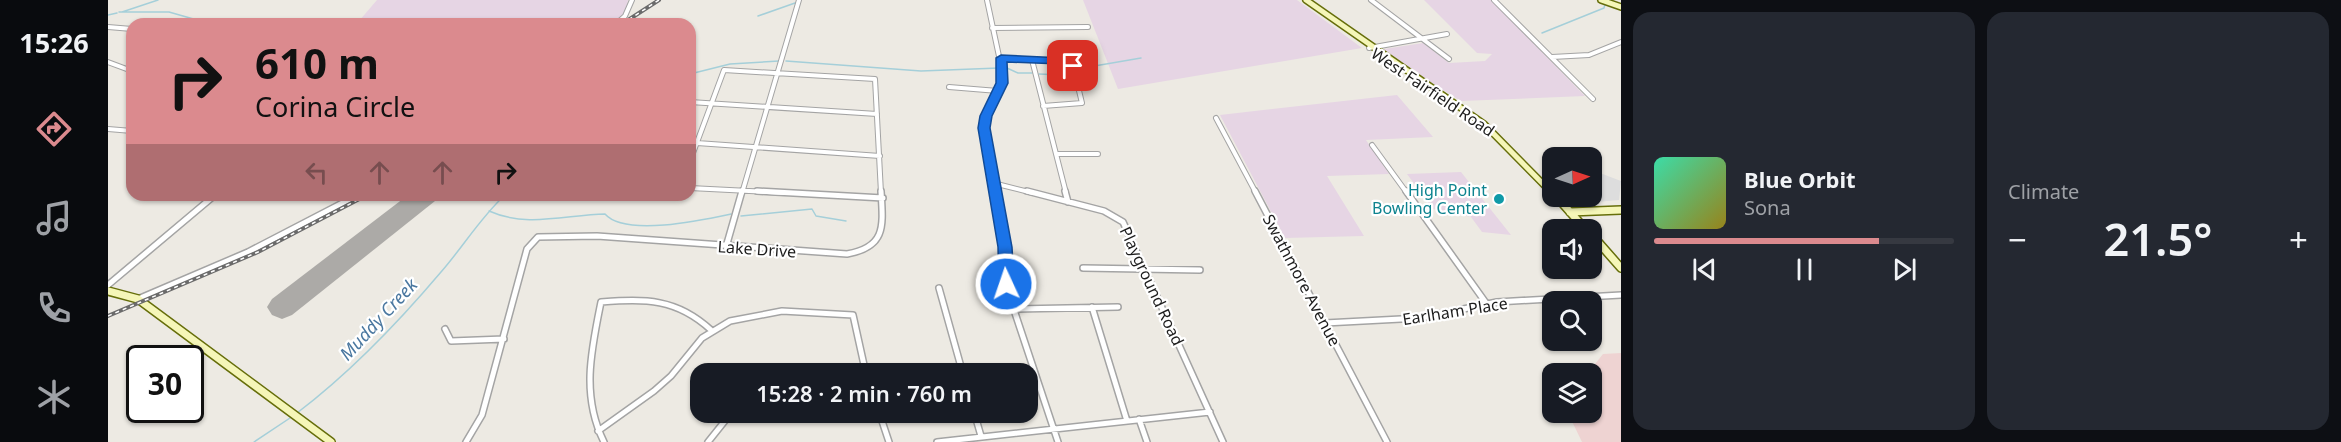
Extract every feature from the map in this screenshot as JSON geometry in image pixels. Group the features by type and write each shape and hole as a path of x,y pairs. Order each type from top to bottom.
{"main road":[{"name":"West Fairfield Road","path":"1306,0 1369,48 1476,118 1509,146 1542,182"},
{"path":"1601,0 1621,7"},
{"path":"1566,207 1576,219"},
{"path":"1570,212 1621,210"},
{"path":"1602,247 1621,268"},
{"path":"112,291 138,299 331,442"}],"street":[{"path":"623,18 632,0"},
{"path":"726,247 799,0"},
{"path":"987,0 1003,75 999,91 985,122 1005,247 1006,284 1058,442"},
{"path":"1371,0 1449,59"},
{"path":"1494,0 1593,99"},
{"path":"108,27 126,28"},
{"path":"992,28 1088,27"},
{"path":"1369,48 1447,34"},
{"path":"1551,57 1589,55 1621,42"},
{"path":"1001,58 1071,64 1083,102 1078,106 1043,106"},
{"path":"1032,60 1068,202"},
{"path":"108,62 126,69"},
{"name":"Lake Drive","path":"466,442 482,415 527,249 538,237 597,236 829,254 859,252 871,246 881,234 884,224 876,79 724,70 712,103"},
{"path":"949,87 999,91"},
{"path":"696,102 877,114"},
{"path":"712,103 697,143 880,156"},
{"name":"Swathmore Avenue","path":"1216,118 1387,442"},
{"path":"108,129 126,130"},
{"path":"1372,145 1486,303"},
{"path":"1056,154 1098,154"},
{"name":"Playground Road","path":"993,183 1104,211 1120,219 1126,226 1146,269 1223,442"},
{"path":"696,188 883,198"},
{"path":"108,285 208,201"},
{"path":"138,299 248,252 346,201"},
{"path":"1083,268 1200,270"},
{"path":"939,288 960,363"},
{"name":"Earlham Place","path":"1325,323 1420,318 1486,303 1621,295"},
{"path":"604,442 591,411 589,377 601,302 666,302 683,308 711,330"},
{"path":"1092,307 1127,421"},
{"path":"1013,309 1118,307"},
{"path":"598,431 665,381 711,330 733,320 760,313 833,312 853,315 862,363"},
{"path":"446,329 451,341 504,339"},
{"path":"937,442 1210,412"},
{"path":"1138,419 1147,442"},
{"path":"708,442 723,423"},
{"path":"883,423 889,442"},
{"path":"977,423 981,436"}],"shaded area":[{"path":"377,0 628,0 626,11 619,18 362,18"},
{"path":"1083,0 1297,0 1362,48 1118,89"},
{"path":"1424,0 1491,0 1585,96 1461,101 1378,50 1423,43 1449,63 1485,61 1492,54 1477,53"},
{"path":"1397,95 1433,137 1366,140 1389,174 1327,176 1364,236 1285,238 1220,115"},
{"path":"1461,172 1511,235 1482,232 1471,217 1433,209 1407,174"},
{"path":"1602,174 1621,181 1619,200 1602,202"},
{"path":"1621,353 1621,442 1582,442 1573,423 1602,423 1602,363 1596,363 1603,354"}],"waterway":[{"path":"122,12 158,0"},
{"name":"Muddy Creek","path":"758,16 795,3"},
{"path":"1542,33 1604,8 1605,4"},
{"path":"122,12 169,12 190,18"},
{"path":"108,15 117,13"},
{"path":"1077,69 1141,58"},
{"name":"Muddy Creek","path":"696,72 730,64 779,61"},
{"path":"786,61 921,71 999,68"},
{"path":"1007,68 1018,73 1032,73"},
{"path":"1039,74 1060,75 1072,71"},
{"name":"Muddy Creek","path":"490,211 499,201"},
{"path":"741,216 812,209 816,216 846,221"},
{"name":"Muddy Creek","path":"297,413 355,364 390,329 441,272 490,211"},
{"path":"490,211 503,216 532,220 605,214 615,221 646,226 684,223 731,214"},
{"name":"Muddy Creek","path":"254,442 293,416"}],"runway":[{"path":"282,307 418,201"}],"railway":[{"path":"631,18 659,0"},
{"path":"108,316 258,252 356,201"}],"place":[{"name":"High Point Bowling Center","path":"1499,199"}],"route":[{"path":"1006,284 1005,247 984,128 986,116 1002,83 1001,58 1063,61 1073,66"}]}
